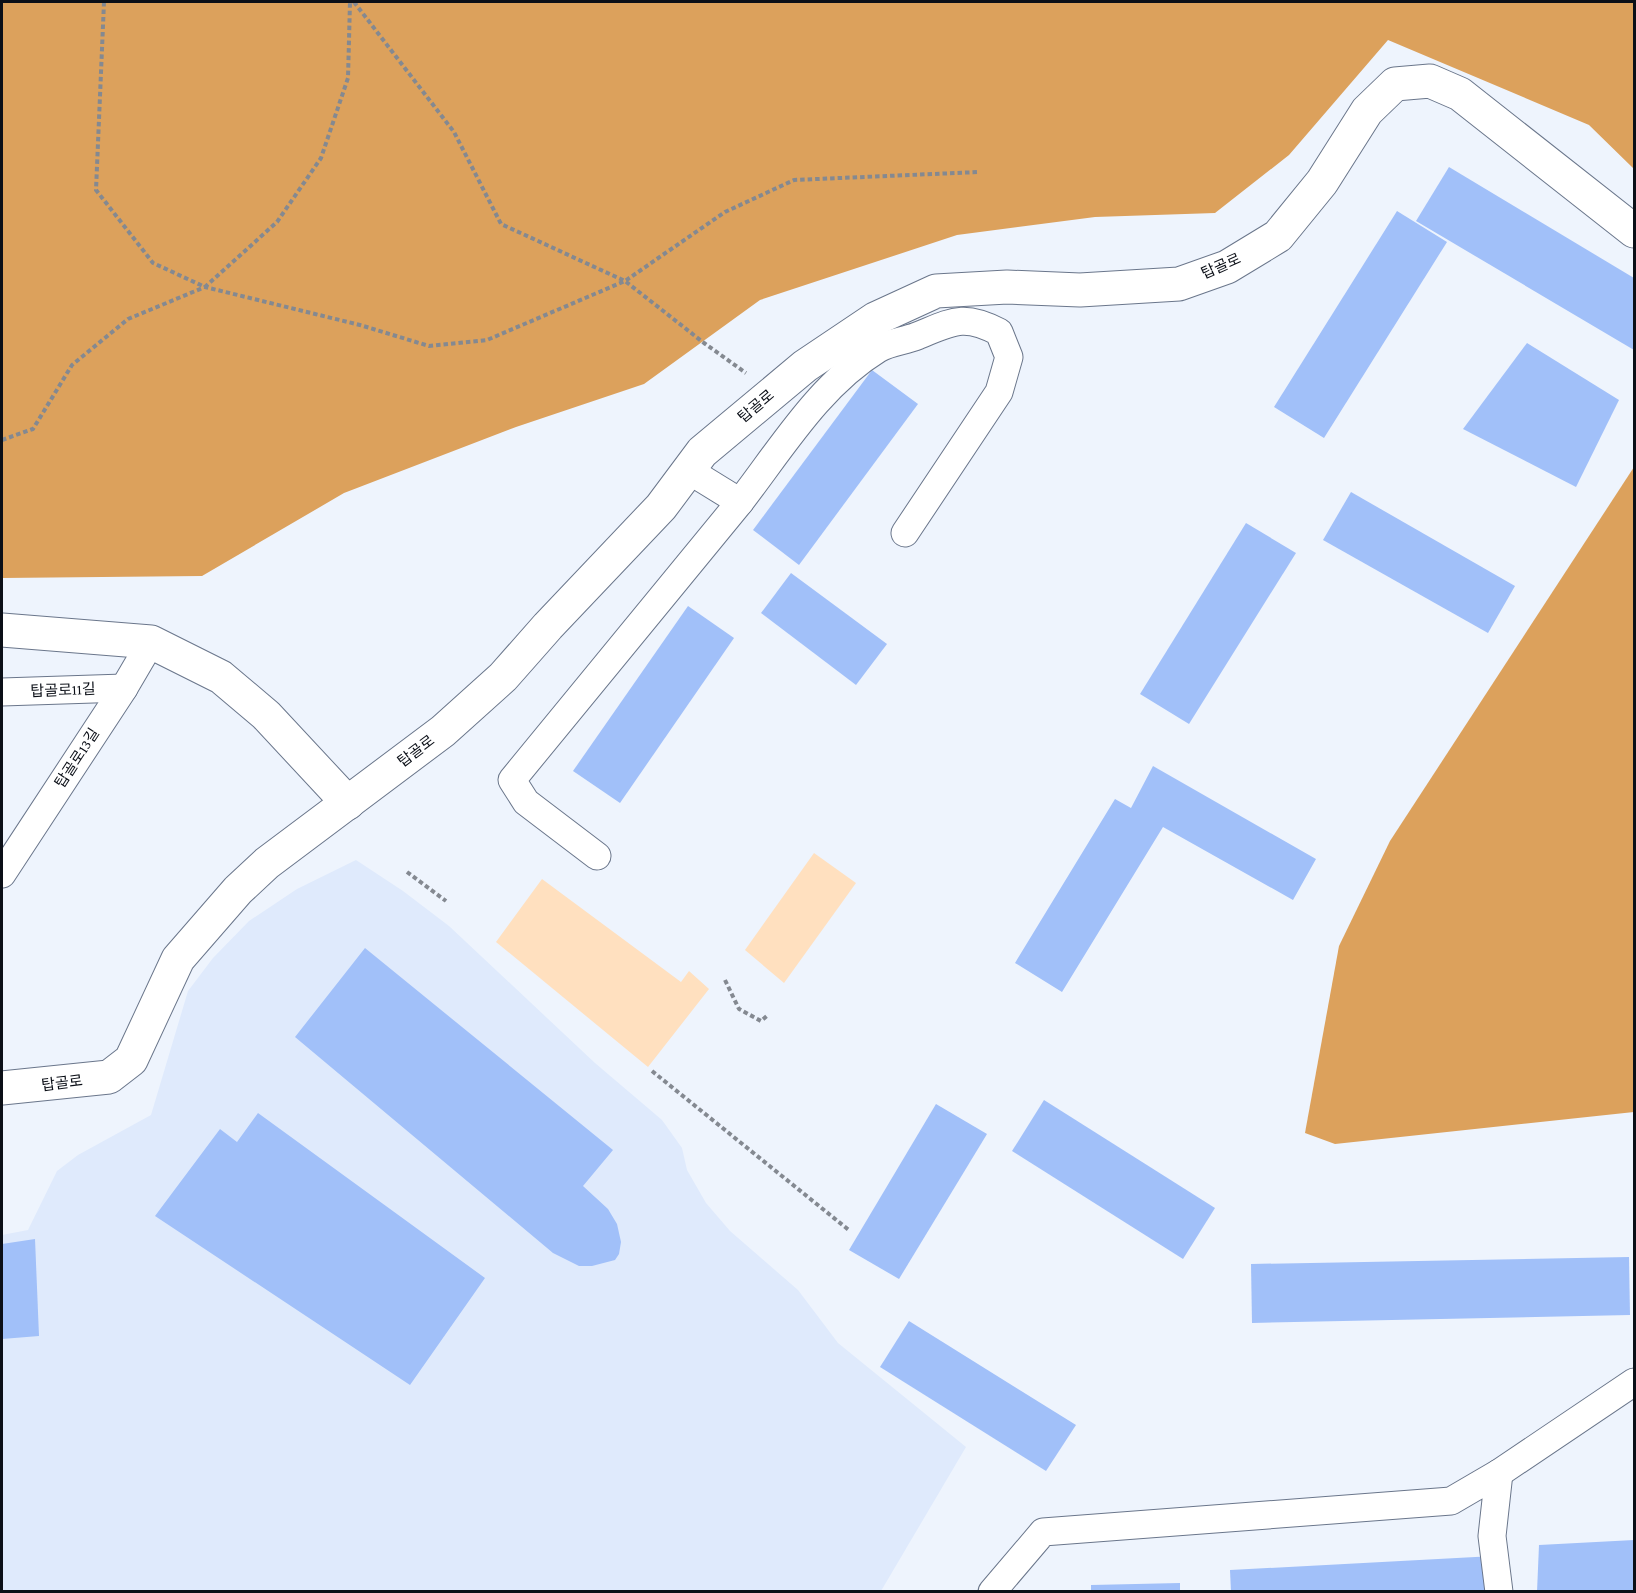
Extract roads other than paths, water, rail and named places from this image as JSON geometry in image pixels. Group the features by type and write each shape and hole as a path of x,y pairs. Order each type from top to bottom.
{"street":[{"name":"탑골로","path":"2,1088 109,1077 131,1060 178,959 238,890 267,863 442,731 503,677 661,507 702,452 805,366 875,319 936,291 1007,286 1080,290 1179,284 1227,267 1278,236 1323,182 1367,111 1395,84 1430,81 1460,94 1635,231"},
{"path":"597,856 526,802 512,780 740,502 827,389 879,348 916,336 944,323 978,321 999,332 1009,357 999,392 905,534"},
{"path":"688,470 740,502"},
{"path":"2,630 151,642 221,677 266,715 348,803"},
{"name":"탑골로13길","path":"2,873 124,688 151,642"},
{"name":"탑골로11길","path":"2,692 124,688"},
{"path":"992,1592 1042,1532 1451,1502 1499,1473 1635,1382"},
{"path":"1499,1473 1492,1536 1499,1592"}]}
